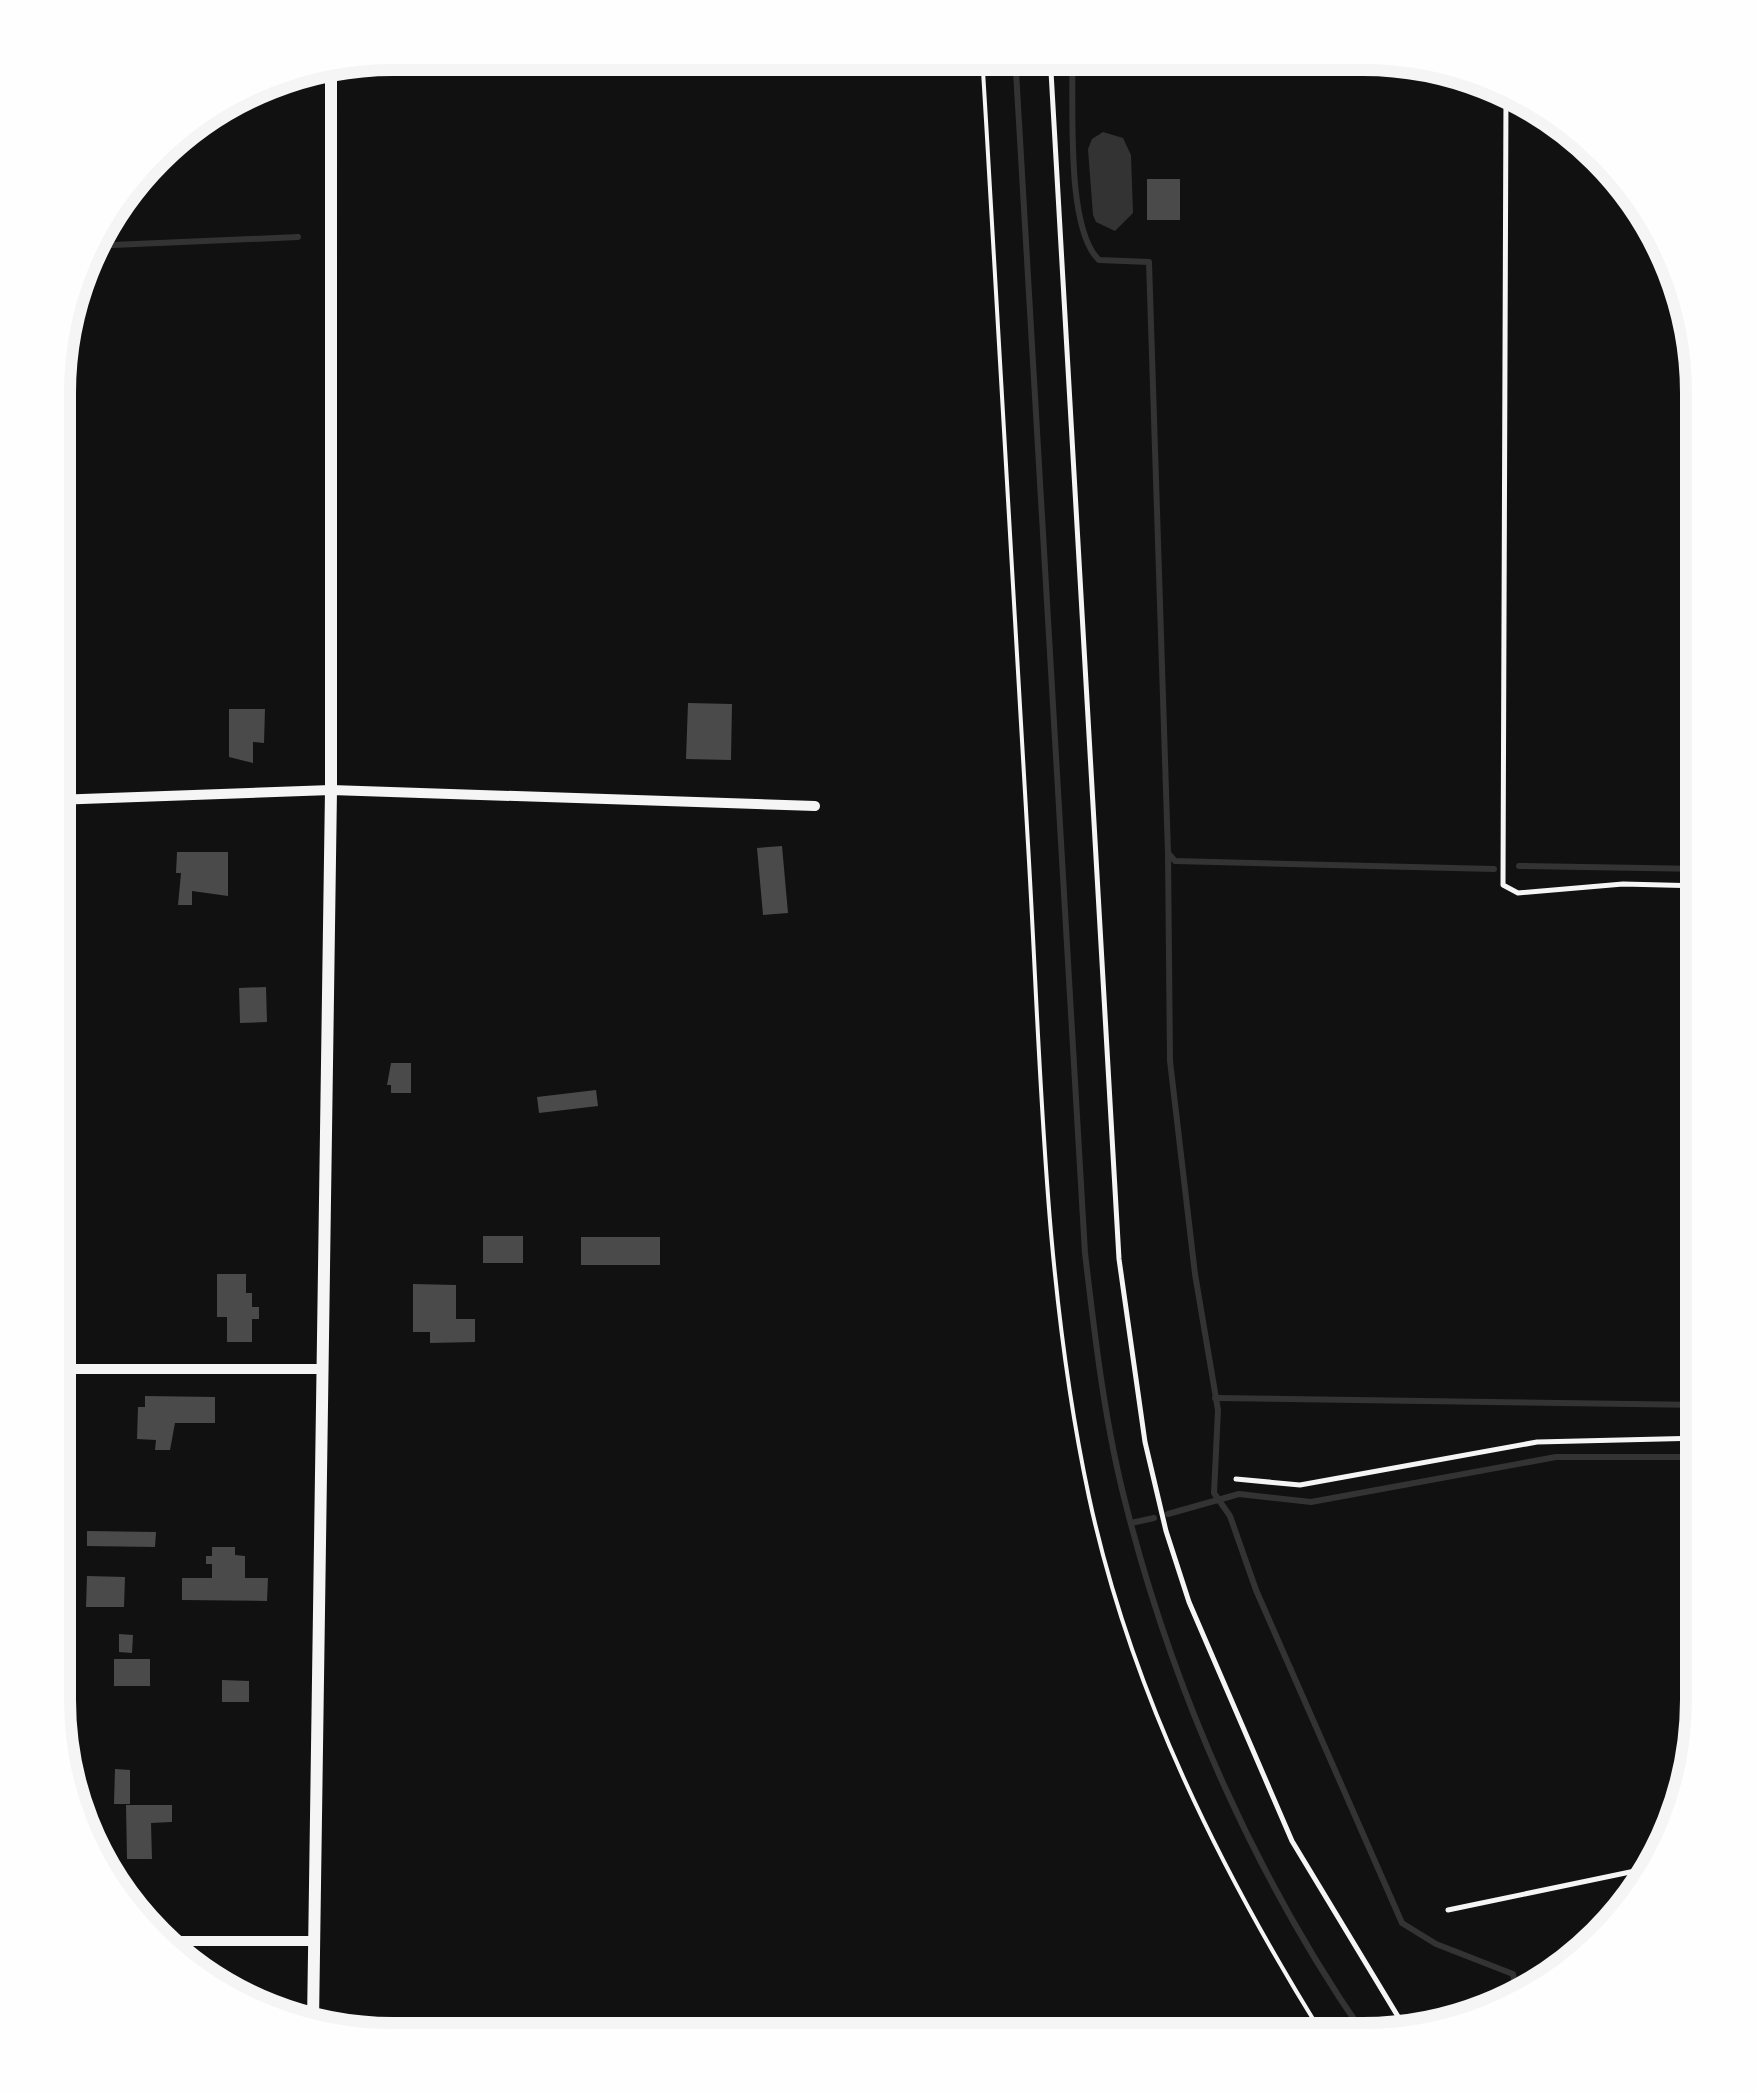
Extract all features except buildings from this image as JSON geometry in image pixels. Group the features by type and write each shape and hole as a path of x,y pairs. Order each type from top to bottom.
{"street":[{"path":"312,2012 331,790 331,76"},
{"path":"70,799 331,790 815,806"},
{"path":"70,1369 322,1369"},
{"path":"179,1941 312,1941"}],"lane":[{"path":"1051,70 1114,1187 1128,1341 1145,1442 1177,1567 1227,1698 1292,1841 1400,2020"},
{"path":"1506,104 1503,885 1518,893 1623,884 1686,886"},
{"path":"1236,1480 1300,1484 1537,1442 1685,1438"},
{"path":"1448,1910 1637,1871"}],"path":[{"path":"983,70 1048,1202 1074,1423 1112,1580 1160,1721 1234,1888 1315,2022"}],"shaded area":[{"path":"1103,132 1123,138 1131,155 1133,213 1115,231 1096,222 1093,215 1088,149 1092,139"}],"waterway":[{"path":"1016,70 1085,1253 1107,1414 1119,1478 1147,1579 1195,1717 1224,1785 1290,1916 1356,2022"},
{"path":"1072,70 1076,194 1088,244 1099,260 1149,262 1168,853 1175,861 1494,869"},
{"path":"107,245 298,237"},
{"path":"1168,853 1170,1061 1195,1274 1218,1410 1214,1493 1230,1516 1256,1590 1402,1923 1436,1944 1513,1974 1515,1984"},
{"path":"1519,866 1686,869"},
{"path":"1215,1398 1685,1405"},
{"path":"1168,1514 1239,1494 1311,1502 1556,1457 1685,1457"},
{"path":"1131,1523 1154,1518"}]}
